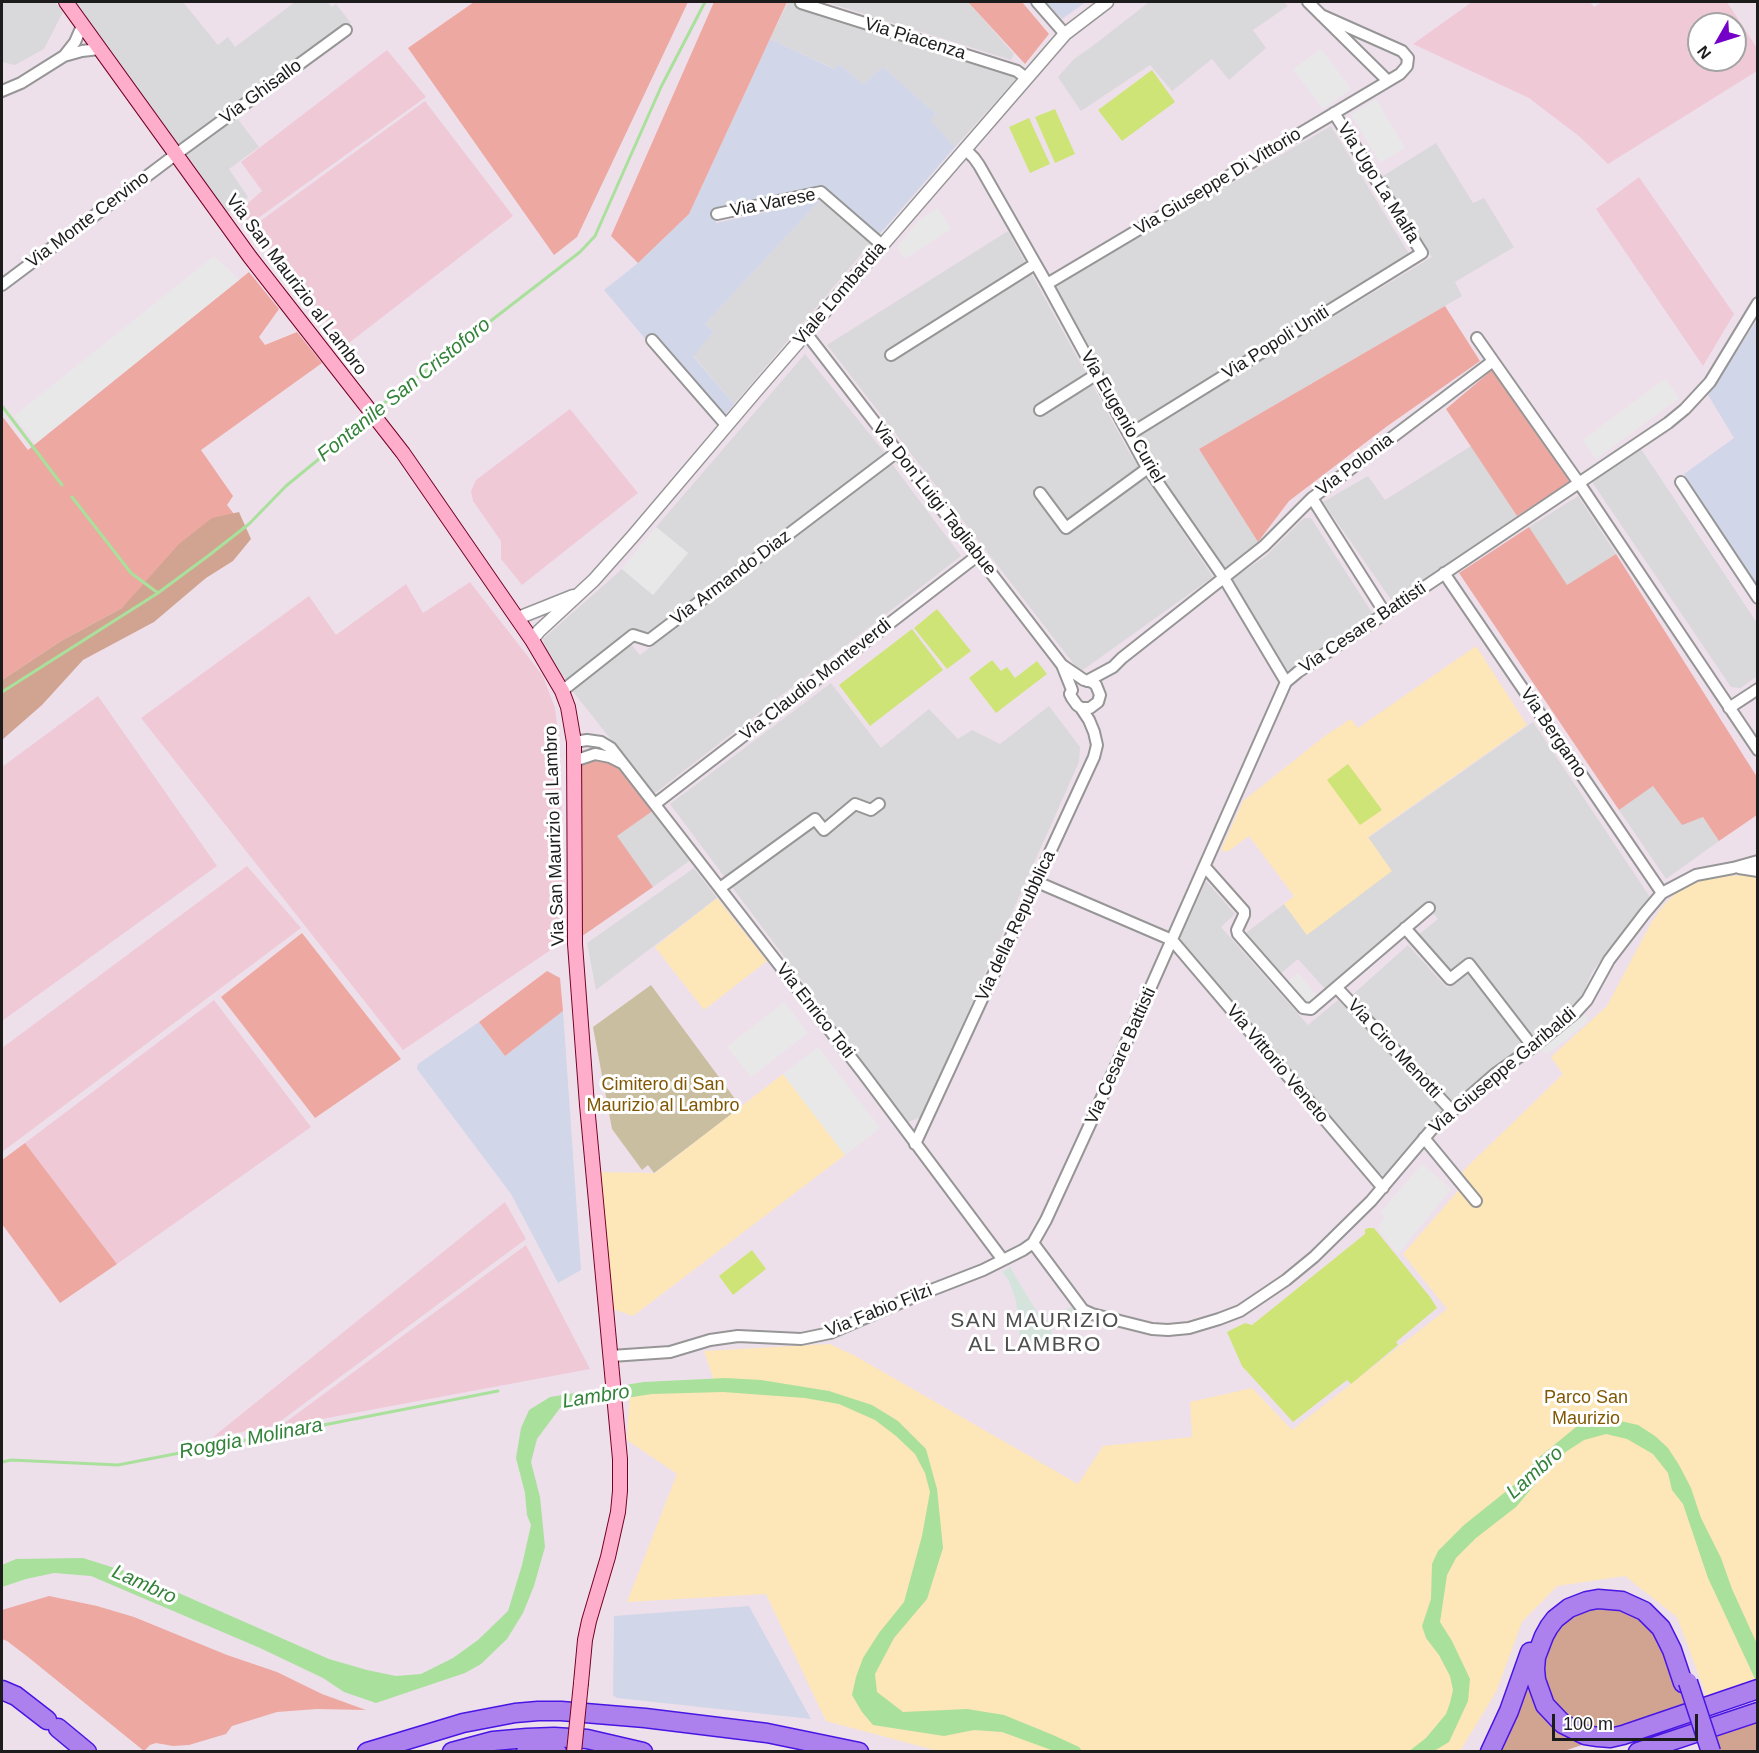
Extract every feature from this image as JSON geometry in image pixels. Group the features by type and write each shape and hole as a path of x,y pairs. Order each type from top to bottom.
{"highway":[{"path":"1490,1752 1509,1711 1539,1632 1551,1615 1566,1603 1596,1593 1627,1596 1648,1606 1666,1624 1672,1634 1704,1752"},
{"path":"1711,1752 1685,1683 1672,1650 1661,1628 1644,1611 1622,1601 1598,1599 1569,1608 1555,1619 1544,1636 1536,1657 1535,1669 1539,1693 1545,1705 1563,1724 1585,1735 1610,1738 1623,1735 1756,1700"},
{"path":"2,1690 16,1696 86,1751"},
{"path":"1597,1752 1756,1700"},
{"path":"1638,1752 1756,1700"},
{"path":"367,1752 452,1726 515,1713 550,1711 645,1718 756,1732 859,1752"},
{"path":"452,1752 493,1742 555,1737 587,1739 643,1752"},
{"path":"526,1752 557,1752"}],"main road":[{"name":"Via San Maurizio al Lambro","path":"66,2 250,257 413,468 518,618 562,691 568,707 574,742 575,944 587,1105 620,1459 618,1512 585,1640 574,1752"}],"street":[{"path":"1037,2 1065,34"},
{"name":"Viale Lombardia","path":"532,640 580,594 633,536 726,425 1065,34 1107,2"},
{"path":"1308,2 1389,81"},
{"name":"Via Piacenza","path":"801,3 1017,71 1026,78"},
{"name":"Via Giuseppe Di Vittorio","path":"1047,284 1389,81 1407,66 1408,58 1402,51 1321,15"},
{"path":"64,56 75,42 82,26"},
{"name":"Via Ghisallo","path":"176,155 346,30"},
{"path":"2,90 21,83 64,56 99,49"},
{"name":"Via Ugo La Malfa","path":"1334,113 1422,252"},
{"name":"Via Eugenio Curiel","path":"964,149 979,165 1148,468 1224,578 1286,682"},
{"name":"Via Monte Cervino","path":"2,285 176,155"},
{"name":"Via Varese","path":"717,214 821,192 882,245"},
{"name":"Via Popoli Uniti","path":"1130,434 1422,252"},
{"path":"891,355 1035,264"},
{"name":"Via Cesare Battisti","path":"1033,1243 1091,1122 1286,682 1668,423 1685,409 1710,382 1758,303"},
{"name":"Via Don Luigi Tagliabue","path":"806,333 1062,665 1072,690"},
{"path":"1477,338 1579,483 1758,750"},
{"path":"652,340 726,425"},
{"name":"Via Polonia","path":"1224,578 1263,546 1312,498 1493,362"},
{"path":"1040,410 1097,374"},
{"name":"Via Armando Diaz","path":"562,691 633,635 649,640 897,452"},
{"path":"1040,493 1066,528 1148,468"},
{"path":"1681,483 1758,598"},
{"path":"1312,498 1385,613"},
{"name":"Via Claudio Monteverdi","path":"655,804 977,556"},
{"name":"Via Bergamo","path":"1444,573 1662,893"},
{"path":"1072,690 1078,682 1086,681 1113,667 1224,578"},
{"name":"Viale Lombardia","path":"518,618 580,594"},
{"name":"Via Don Luigi Tagliabue","path":"1062,665 1086,681"},
{"path":"1082,708 1095,705 1113,667"},
{"path":"1086,681 1096,685 1100,695"},
{"path":"1729,708 1758,688"},
{"name":"Via della Repubblica","path":"915,1144 1094,757 1097,745 1094,732 1082,708 1075,703 1070,694 1072,690"},
{"name":"Via Enrico Toti","path":"574,742 587,740 601,742 611,748 863,1073 1003,1260"},
{"path":"574,761 595,754 610,757 625,765"},
{"path":"720,888 815,819 824,830 855,804 871,810 879,804"},
{"name":"Via Giuseppe Garibaldi","path":"1033,1243 1085,1312 1152,1329 1176,1330 1226,1317 1244,1309 1287,1280 1362,1211 1424,1137 1452,1111 1495,1074 1576,1012 1587,1000 1609,960 1662,893 1696,875 1758,861"},
{"path":"1205,867 1244,911 1245,915 1237,930 1238,934 1303,1008 1311,1009 1429,908"},
{"name":"Via Giuseppe Garibaldi","path":"1733,868 1758,871"},
{"path":"1038,882 1172,940"},
{"path":"1405,928 1450,979 1468,964 1533,1047"},
{"name":"Via Vittorio Veneto","path":"1172,940 1383,1188"},
{"name":"Via Ciro Menotti","path":"1337,988 1452,1111"},
{"path":"1424,1137 1476,1201"},
{"name":"Via Fabio Filzi","path":"611,1356 670,1352 710,1340 738,1336 801,1339 830,1333 983,1270 1033,1243"}],"shaded area":[{"path":"2,2 55,2 63,12 44,49 15,65 2,62"},
{"path":"73,2 183,2 218,45 228,37 235,47 295,2 327,2 332,7 336,4 351,23 231,110 259,147 229,169 248,197 224,215"},
{"path":"474,2 688,2 577,237 554,255 408,48"},
{"path":"714,2 787,2 689,214 638,263 611,236"},
{"path":"788,2 826,2 818,16 1017,78 955,147 929,120 936,114 883,67 863,84 839,64 835,69 770,39"},
{"path":"826,2 968,2 1014,54 1011,60"},
{"path":"968,2 1022,2 1049,34 1025,64"},
{"path":"1046,2 1086,2 1062,19"},
{"path":"1149,2 1284,2 1288,6 1253,30 1266,48 1229,80 1212,59 1172,91 1150,65 1081,111 1058,77 1074,59"},
{"path":"1472,2 1590,2 1594,7 1602,2 1727,2 1734,12 1687,12 1687,72 1747,72 1747,33 1757,48 1757,71 1608,164 1580,137 1529,98 1413,44"},
{"path":"770,39 834,69 839,64 863,84 883,67 936,114 930,120 955,147 878,236 824,187 713,211 716,223 820,200 705,324 714,332 693,356 734,404 718,425 604,290 638,263 689,214"},
{"path":"1321,49 1351,89 1323,109 1293,69"},
{"path":"387,50 426,97 250,224 239,211 262,191 241,162"},
{"path":"1152,70 1175,102 1122,141 1098,110"},
{"path":"1376,99 1405,148 1380,163 1351,114"},
{"path":"425,101 513,216 345,346 252,227"},
{"path":"1055,109 1075,154 1055,163 1035,117"},
{"path":"1029,118 1050,164 1030,173 1009,127"},
{"path":"1331,126 1409,254 1131,426 1053,287"},
{"path":"1436,143 1473,203 1484,198 1514,247 1455,282 1462,296 1199,449 1258,542 1225,568 1151,465 1136,436 1432,257 1386,187 1390,185 1383,176"},
{"path":"1639,177 1734,314 1703,366 1596,209"},
{"path":"820,200 870,244 734,404 693,355 714,332 705,324"},
{"path":"938,208 951,229 905,259 897,247 919,220"},
{"path":"1008,231 1129,452 1213,577 1080,672 827,345"},
{"path":"214,256 239,280 36,443 14,416"},
{"path":"249,272 279,309 259,337 265,345 297,332 322,363 201,450 233,496 227,505 234,514 122,608 61,641 2,680 2,416 28,450"},
{"path":"1445,306 1480,361 1386,427 1289,501 1258,542 1199,449"},
{"path":"1757,320 1757,588 1684,474 1734,438 1708,395"},
{"path":"805,354 885,453 649,632 635,629 568,683 545,651 543,639 622,569 653,595 688,553 656,527"},
{"path":"1492,370 1570,482 1517,516 1446,409"},
{"path":"1665,379 1679,398 1596,459 1583,440"},
{"path":"570,409 638,493 522,585 501,559 501,541 473,501 471,491 476,480"},
{"path":"1471,446 1517,516 1392,601 1323,502 1368,476 1385,500"},
{"path":"1641,449 1757,623 1757,676 1741,688 1731,687 1592,482"},
{"path":"892,464 961,556 654,794 571,689 630,643 640,655"},
{"path":"1578,496 1616,554 1567,586 1529,527"},
{"path":"239,512 251,539 233,561 206,578 154,622 83,660 42,705 2,740 2,680 61,641 122,608 179,544 212,518"},
{"path":"1304,518 1311,518 1373,614 1287,671 1232,579 1266,556"},
{"path":"656,527 688,553 653,595 622,569"},
{"path":"1529,527 1567,585 1616,554 1757,777 1757,815 1719,841 1703,817 1682,825 1653,786 1619,810 1459,573"},
{"path":"470,582 543,676 555,708 560,747 564,941 403,1050 141,718 309,596 336,635 406,584 423,613"},
{"path":"937,609 971,651 947,669 914,628"},
{"path":"912,629 943,670 870,726 839,685"},
{"path":"992,660 1001,671 1007,667 1015,678 1037,661 1047,674 996,713 969,678"},
{"path":"831,683 881,748 929,709 958,739 972,730 1000,744 1049,706 1080,747 1079,762 921,1117 908,1122 670,804"},
{"path":"98,696 217,866 2,1021 2,767"},
{"path":"1533,722 1650,897 1592,972 1581,998 1531,1038 1468,959 1449,974 1417,936 1438,919 1429,908 1326,990 1298,959 1278,976 1243,935 1284,904 1307,935 1368,838"},
{"path":"595,757 616,763 654,810 617,836 653,887 578,939 576,768 583,761"},
{"path":"1348,764 1382,810 1360,825 1327,780"},
{"path":"1653,786 1682,824 1703,817 1719,841 1666,879 1619,810"},
{"path":"654,810 692,859 653,887 616,836"},
{"path":"247,866 301,928 2,1152 2,1048"},
{"path":"694,868 717,898 596,990 587,943"},
{"path":"1206,881 1235,914 1221,927 1308,1025 1338,1000 1444,1111 1416,1138 1385,1175 1375,1173 1179,941"},
{"path":"302,933 401,1059 315,1118 221,997"},
{"path":"1408,945 1447,988 1467,971 1525,1044 1451,1103 1350,997"},
{"path":"547,971 560,978 563,1011 505,1056 479,1022"},
{"path":"1298,973 1317,996 1305,1006 1286,984"},
{"path":"214,1000 311,1127 117,1264 25,1143"},
{"path":"784,1002 808,1033 751,1077 727,1047"},
{"path":"563,1011 581,1270 558,1283 511,1194 417,1069 418,1064 479,1022 505,1056"},
{"path":"1585,1014 1589,1020 1567,1039 1548,1053 1541,1050"},
{"path":"818,1047 880,1128 845,1155 783,1074"},
{"path":"25,1143 117,1264 60,1303 2,1224 2,1160"},
{"path":"1422,1164 1451,1189 1398,1254 1380,1232 1379,1225 1385,1218 1380,1213"},
{"path":"505,1202 526,1239 274,1426 213,1437"},
{"path":"1374,1228 1437,1308 1396,1342 1398,1345 1351,1384 1347,1380 1293,1422 1242,1366 1227,1332 1245,1323 1252,1325 1365,1234 1365,1229"},
{"path":"526,1245 590,1369 279,1427"},
{"path":"752,1250 766,1269 733,1295 719,1276"},
{"path":"1010,1267 1043,1322 1075,1305 1082,1315 1059,1329 1052,1328 1050,1352 1021,1350 1016,1301 1009,1281 1002,1272"},
{"path":"49,1596 97,1606 134,1617 227,1655 277,1672 322,1694 366,1710 317,1709 277,1712 232,1726 226,1734 189,1745 173,1746 156,1743 144,1751 28,1657 2,1639 2,1610"},
{"path":"1616,1605 1651,1625 1678,1685 1686,1709 1615,1732 1572,1725 1547,1698 1541,1651 1571,1612"},
{"path":"749,1606 811,1719 617,1698 613,1695 614,1616"},
{"path":"1528,1674 1588,1743 1564,1751 1495,1752"},
{"path":"1757,1723 1757,1751 1716,1751 1711,1738"}],"green space":[{"path":"1476,646 1527,725 1368,837 1392,871 1307,935 1284,904 1294,896 1249,836 1227,852 1221,850 1243,801 1326,735 1351,719 1358,728"},
{"name":"Parco San Maurizio","path":"1745,875 1757,877 1757,1679 1707,1697 1677,1617 1625,1576 1557,1586 1522,1622 1496,1692 1460,1751 938,1751 826,1721 766,1594 627,1602 677,1474 627,1440 630,1389 715,1384 704,1351 830,1344 857,1357 1078,1484 1103,1446 1192,1437 1190,1402 1252,1388 1292,1430 1447,1309 1403,1254 1458,1191 1464,1170 1563,1074 1551,1057 1607,1006 1651,923 1663,906 1680,889 1688,885 1714,877"},
{"path":"717,898 767,961 704,1010 655,947"},
{"name":"Cimitero di San Maurizio al Lambro","path":"651,985 741,1107 654,1173 648,1165 642,1170 612,1129 593,1027"},
{"path":"783,1074 845,1155 633,1316 607,1307 598,1172 655,1173"}],"water":[{"name":"Lambro","path":"725,1378 761,1380 829,1391 872,1405 898,1421 926,1449 937,1489 943,1548 927,1599 894,1638 875,1674 877,1692 903,1712 967,1709 1004,1715 1079,1747 1082,1751 1054,1751 1002,1732 974,1730 944,1736 873,1725 862,1712 852,1695 856,1677 863,1658 879,1633 904,1602 922,1536 930,1492 925,1473 915,1454 875,1420 839,1404 805,1398 723,1392 652,1394 560,1408 537,1439 531,1462 540,1497 545,1547 534,1586 523,1613 507,1639 481,1664 465,1673 376,1703 344,1692 323,1678 260,1648 91,1576 54,1573 2,1587 2,1565 16,1559 83,1558 140,1576 329,1659 396,1676 421,1674 453,1658 478,1640 508,1611 531,1525 516,1458 521,1428 529,1410 550,1397 644,1382"},
{"name":"Lambro","path":"1599,1416 1638,1425 1668,1448 1679,1465 1691,1488 1701,1518 1721,1558 1732,1589 1757,1644 1757,1683 1708,1578 1683,1504 1672,1490 1668,1473 1653,1454 1627,1439 1606,1434 1584,1440 1558,1457 1516,1507 1476,1538 1456,1558 1447,1575 1440,1622 1470,1679 1468,1701 1449,1742 1434,1751 1408,1752 1426,1738 1446,1714 1453,1690 1450,1676 1439,1655 1426,1638 1422,1626 1431,1599 1432,1564 1438,1551 1464,1525 1519,1481 1537,1459 1581,1423"}],"waterway":[{"name":"Fontanile San Cristoforo","path":"375,412 580,252 595,236 661,87 705,2"},
{"path":"2,406 62,485"},
{"name":"Fontanile San Cristoforo","path":"2,692 158,593 208,556 249,524 286,486 370,417"},
{"path":"72,497 131,573 158,593"},
{"name":"Roggia Molinara","path":"2,1462 11,1460 118,1465 498,1391"}],"district":[{"name":"SAN MAURIZIO AL LAMBRO","path":"1035,1333"}]}
